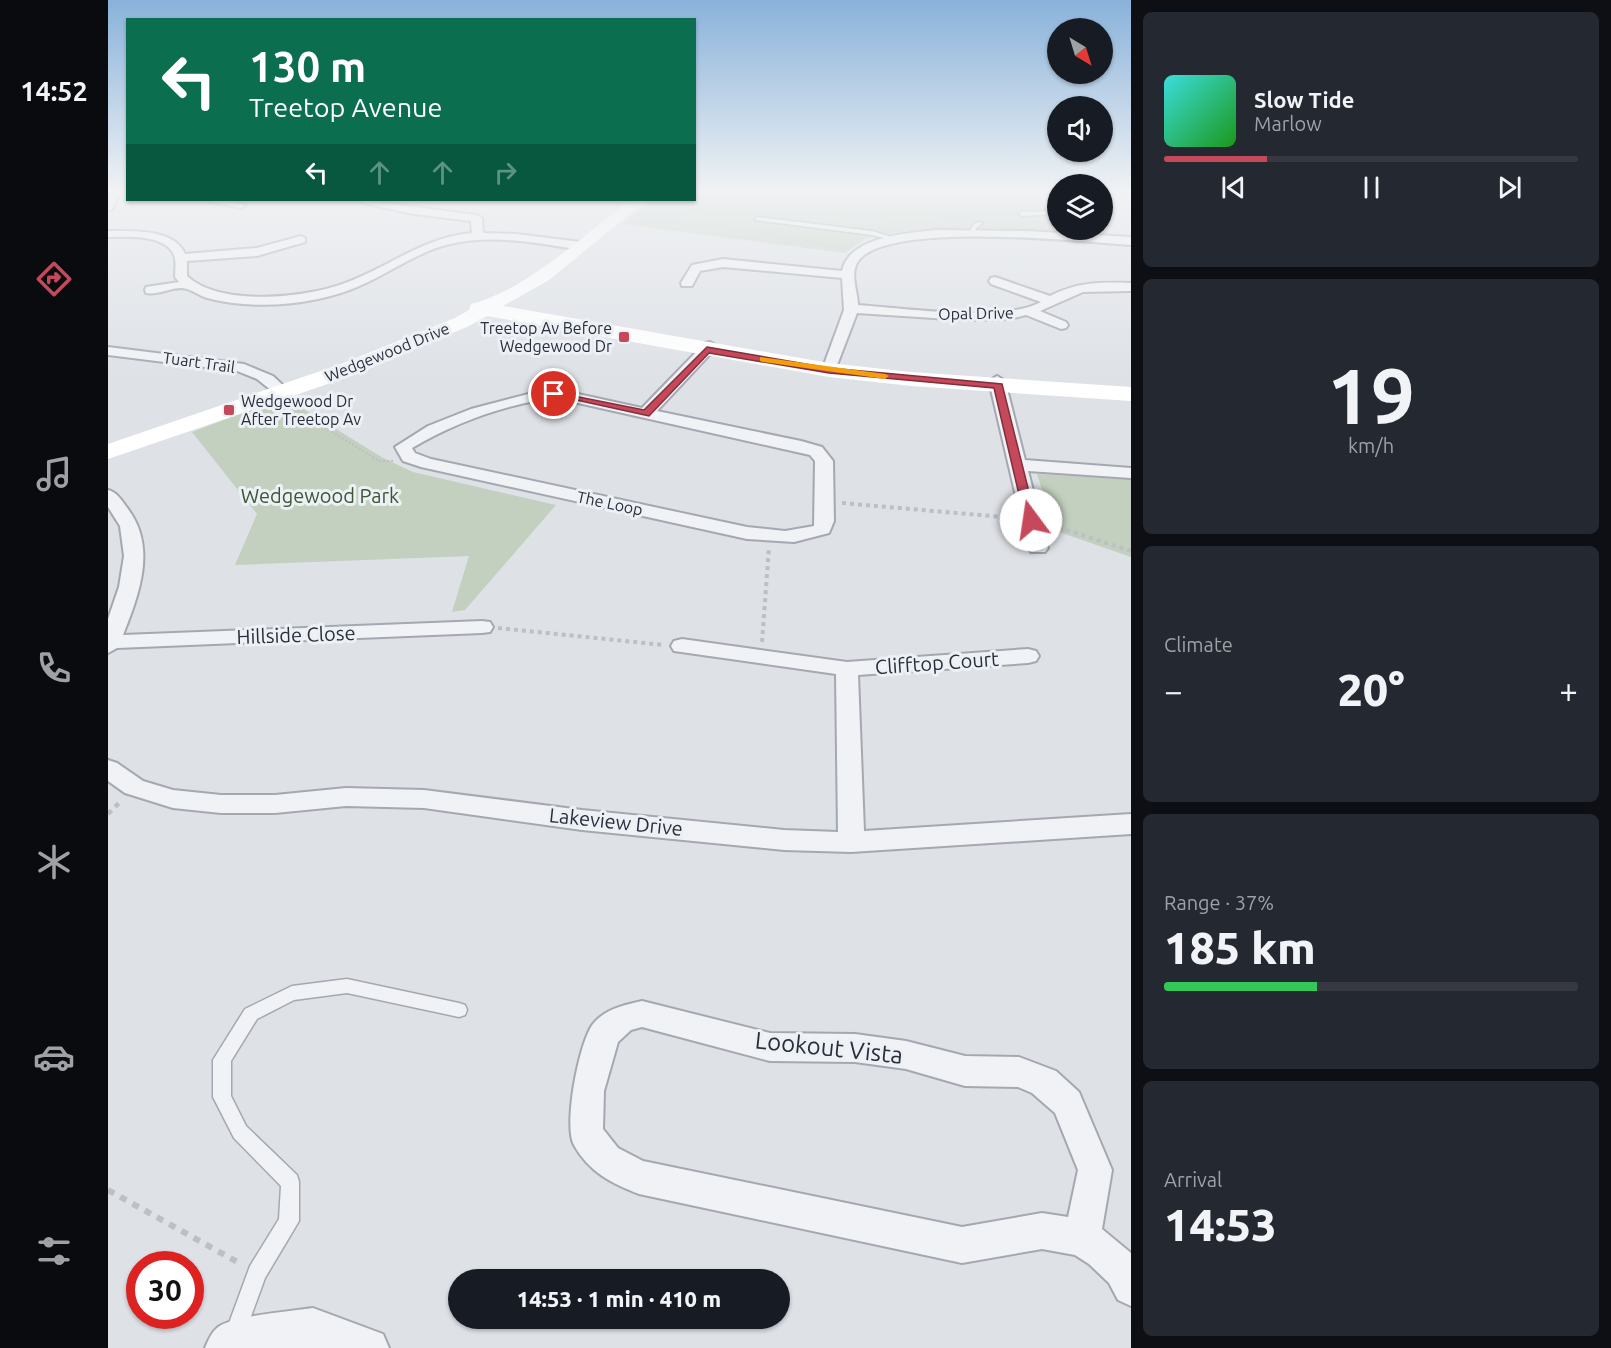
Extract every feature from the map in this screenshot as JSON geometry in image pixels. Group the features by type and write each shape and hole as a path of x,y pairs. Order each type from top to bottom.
{"street":[{"path":"179,254 181,277 195,289 223,296 299,302 349,287 412,254"},
{"path":"181,258 224,254"},
{"name":"Wedgewood Drive","path":"108,452 284,395 413,344 542,276 567,254"},
{"path":"830,368 851,309 849,262 857,254"},
{"path":"687,283 696,268 723,263 848,275"},
{"path":"995,281 1051,301"},
{"path":"151,290 189,284"},
{"name":"Opal Drive","path":"851,309 992,316 1028,311 1082,288 1131,287"},
{"path":"485,308 830,368 1131,394"},
{"path":"1028,311 1061,325"},
{"path":"646,414 709,348"},
{"name":"Tuart Trail","path":"108,351 222,363 255,372 284,395"},
{"path":"998,383 1131,390"},
{"path":"998,383 1038,548"},
{"name":"The Loop","path":"554,394 646,414 816,451 824,461 825,520 822,529 806,536 793,537 747,533 409,457 404,447 420,435 518,398 554,394"},
{"name":"Wedgewood Drive","path":"108,446 284,395"},
{"path":"1017,465 1131,473"},
{"path":"108,495 128,524 134,544 133,575 109,644"},
{"name":"Hillside Close","path":"109,644 482,627"},
{"name":"Clifftop Court","path":"682,646 847,669 1028,656"},
{"name":"Clifftop Court","path":"847,669 851,842"},
{"name":"Lakeview Drive","path":"108,769 134,787 173,799 221,804 275,804 346,797 424,799 582,820 784,840 851,842 1131,824"},
{"name":"Lookout Vista","path":"1082,1238 1095,1170 1067,1103 1044,1082 1019,1072 965,1071 906,1054 855,1048 770,1047 642,1014 622,1019 604,1034 588,1091 586,1134 606,1160 639,1177 962,1245 1042,1231 1082,1238 1102,1251 1122,1270 1131,1287"},
{"path":"229,1344 312,1327 369,1348"}],"lane":[{"path":"229,1344 257,1273 289,1221 290,1182 240,1132 222,1097 222,1060 251,1014 292,993 347,986 459,1010"}],"path":[{"path":"284,395 379,461 392,462 409,457"},
{"path":"824,501 1031,520 1131,551"},
{"path":"761,657 770,535"},
{"path":"482,627 682,646"},
{"path":"108,814 121,801"},
{"path":"108,1190 257,1273"}],"green space":[{"name":"Wedgewood Park","path":"284,397 383,458 413,472 556,505 465,610 452,612 469,556 235,565 257,514 192,432"},
{"path":"1037,474 1131,479 1131,557 1059,532 1053,525"}],"slow traffic":[{"path":"763,359 885,376"}],"place":[{"name":"Treetop Av Before Wedgewood Dr","path":"624,337"},
{"name":"Wedgewood Dr After Treetop Av","path":"229,410"}],"route":[{"path":"554,394 646,414 707,350 829,370 999,386 1031,520"}]}
